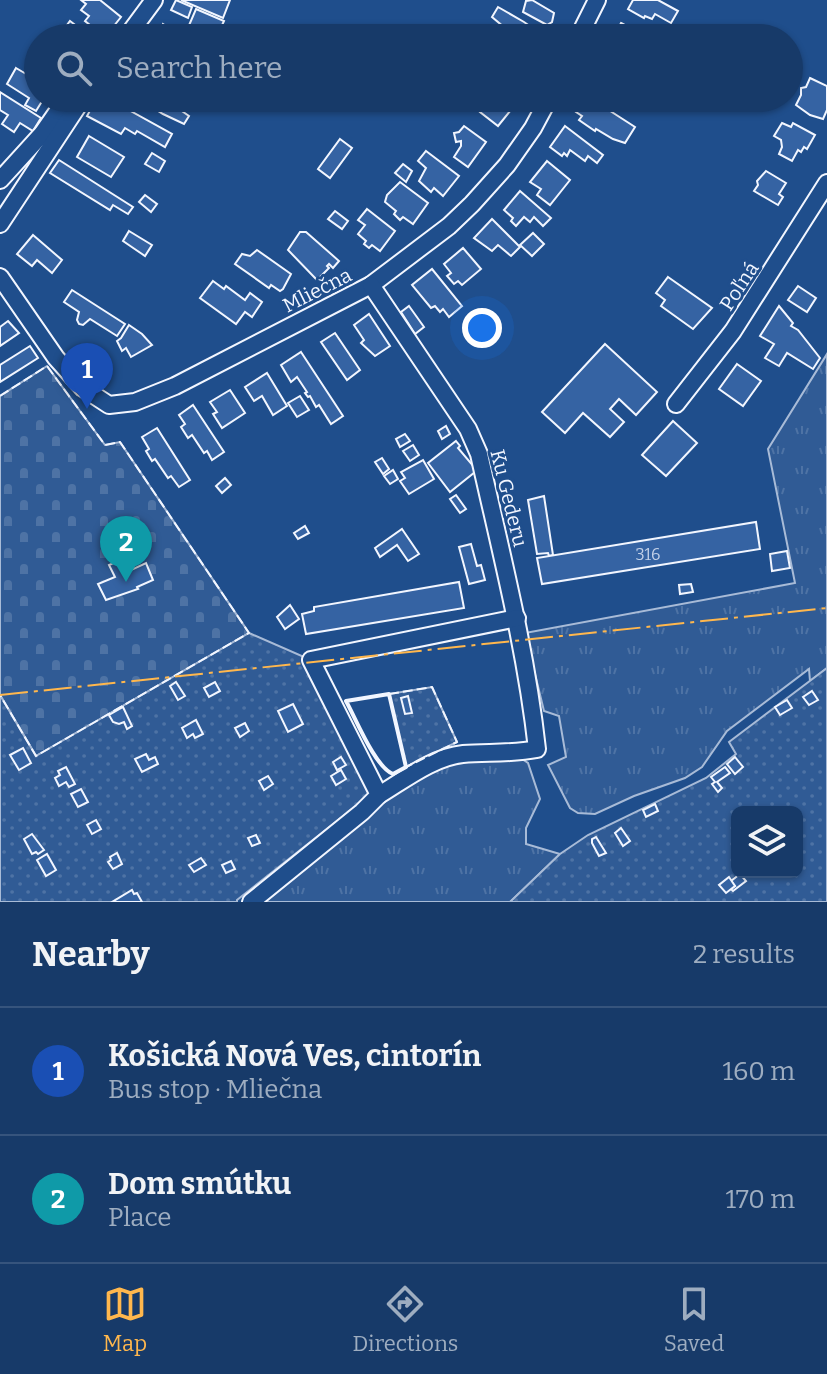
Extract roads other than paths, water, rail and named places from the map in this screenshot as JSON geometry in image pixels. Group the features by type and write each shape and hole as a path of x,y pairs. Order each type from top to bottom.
{"street":[{"path":"136,24 154,0"},
{"path":"585,24 597,0"},
{"path":"0,180 42,134 57,112"},
{"path":"0,224 74,112"},
{"name":"Mliečna","path":"0,277 56,358 93,396 109,405 125,405 175,386 371,285 449,226 472,204 507,165 542,112"},
{"name":"Poľná","path":"676,404 733,331 827,183"},
{"name":"Ku Gederu","path":"371,285 468,429 479,454 517,618 537,749 508,754 461,754 379,795"},
{"path":"251,902 379,795 311,660 517,618"}],"place":[{"name":"Košická Nová Ves, cintorín","path":"87,409"},
{"name":"Dom smútku","path":"126,582"}]}
